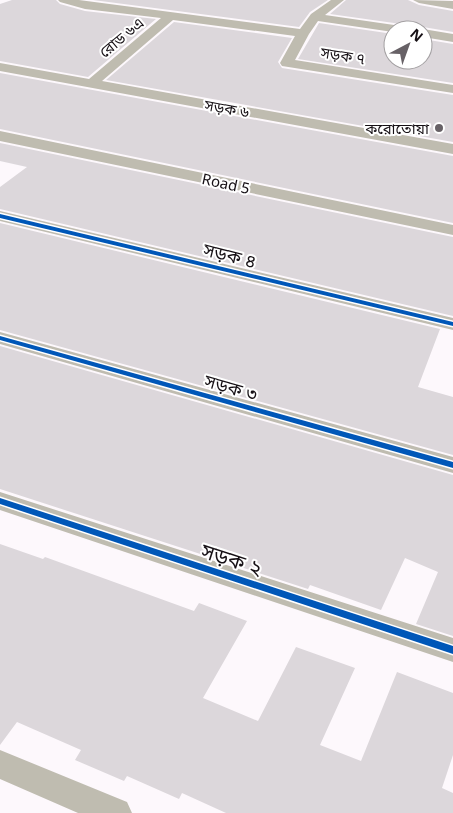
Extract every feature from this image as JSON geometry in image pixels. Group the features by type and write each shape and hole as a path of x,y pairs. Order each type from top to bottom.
{"street":[{"path":"64,0 85,5 303,32 315,17 338,0"},
{"path":"419,0 453,5"},
{"name":"রোড ৬এ","path":"92,84 172,15"},
{"path":"315,17 383,27"},
{"name":"সড়ক ৭","path":"303,32 287,63 453,89"},
{"path":"433,35 453,38"},
{"name":"সড়ক ৬","path":"0,67 453,149"},
{"name":"Road 5","path":"0,136 453,230"},
{"name":"সড়ক ৪","path":"0,216 453,324"},
{"name":"সড়ক ৩","path":"0,338 453,465"},
{"name":"সড়ক ২","path":"0,501 453,650"},
{"path":"0,764 115,813"}],"building":[{"path":"12,0 56,0 60,4 85,11 156,19 88,77 0,61 0,4"},
{"path":"93,0 328,0 310,12 299,27"},
{"path":"346,0 408,0 419,5 453,11 453,32 433,29 433,20 383,21 330,14"},
{"path":"174,22 292,38 278,62 282,68 453,95 453,142 106,80"},
{"path":"319,23 383,33 383,70 433,70 433,41 453,44 453,83 298,59"},
{"path":"0,73 453,156 453,223 0,129"},
{"path":"0,143 453,237 453,316 0,209 0,187 27,167 0,161"},
{"path":"0,223 440,329 418,387 453,397 453,455 0,330"},
{"path":"0,346 453,475 453,636 416,624 438,572 405,558 381,610 310,585 308,589 0,489"},
{"path":"0,544 43,559 45,557 194,611 199,603 247,621 203,698 258,721 296,647 355,668 320,745 361,761 397,672 453,693 453,755 442,788 453,793 453,813 226,813 182,793 179,799 127,776 124,781 75,760 81,750 17,722 0,745"}],"cycle path":[{"path":"0,216 453,324"},
{"path":"0,338 453,465"},
{"path":"0,501 453,650"}],"place":[{"name":"করোতোয়া","path":"439,128"}]}
